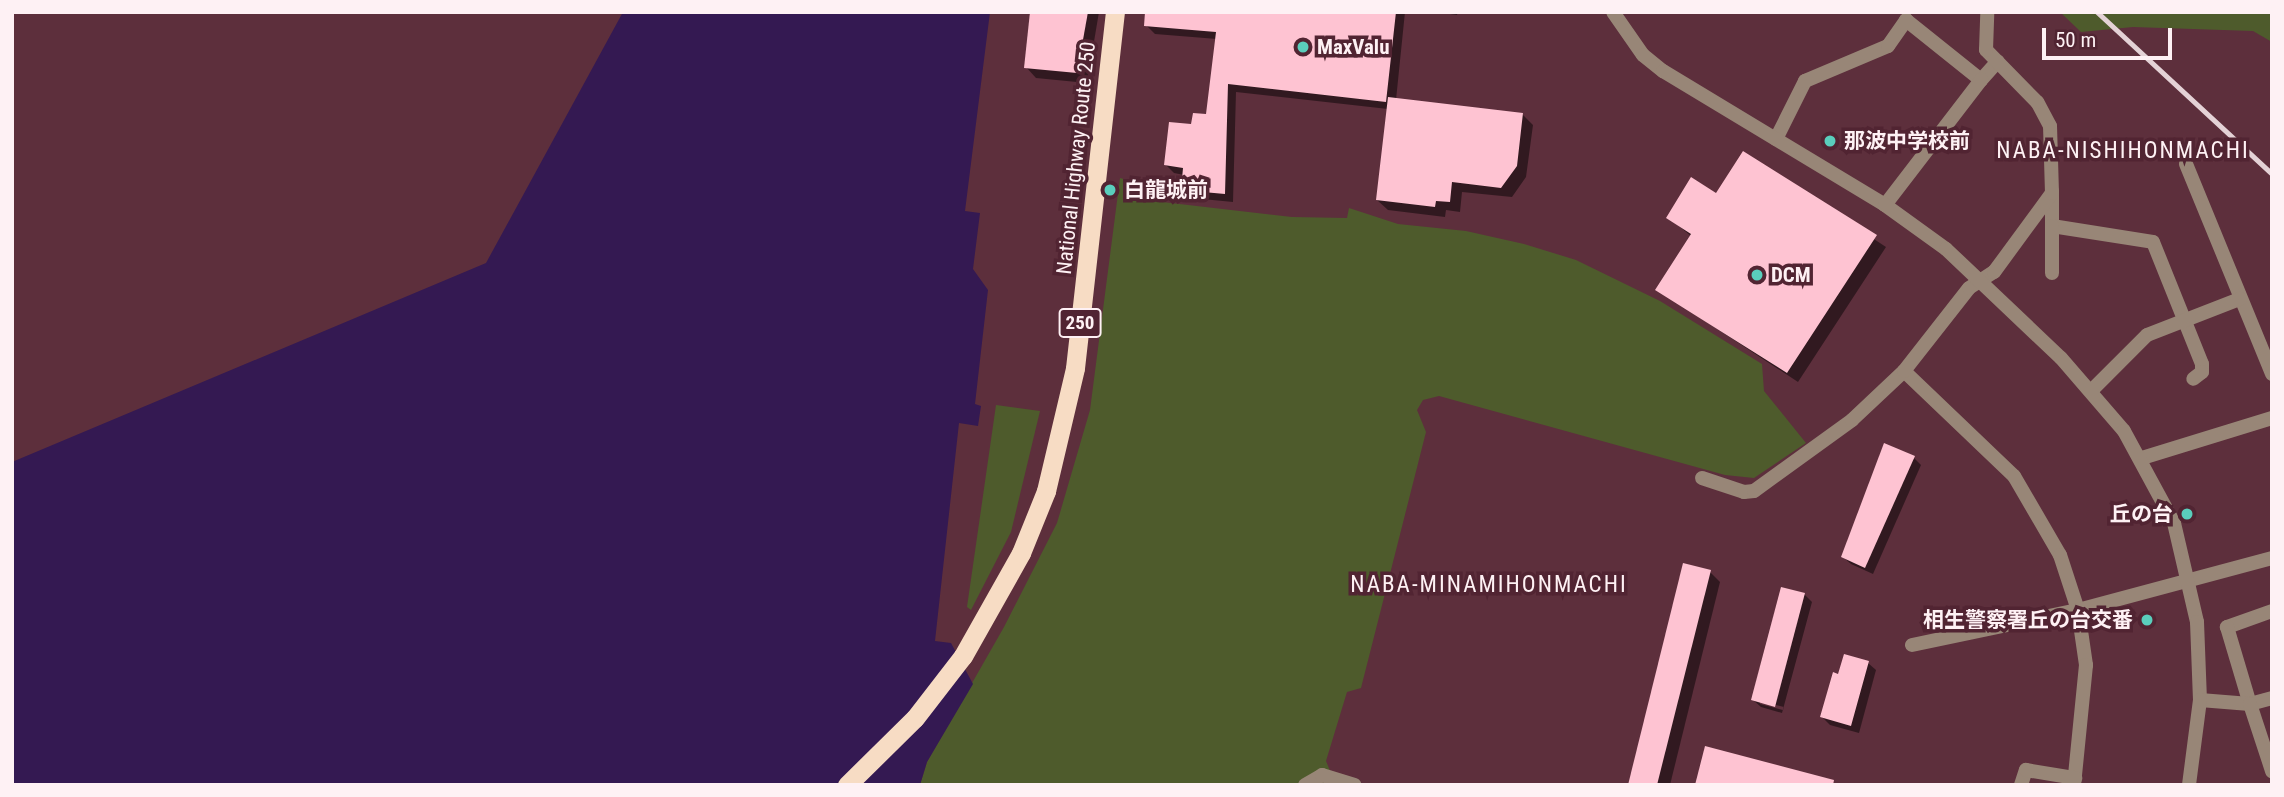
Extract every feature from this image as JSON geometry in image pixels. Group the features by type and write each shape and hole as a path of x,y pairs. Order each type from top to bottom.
{"highway":[{"name":"National Highway Route 250","path":"847,785 934,696 986,619 1035,522 1067,416 1115,12"}],"street":[{"path":"1614,12 1626,34 1663,71 1885,205 1982,280 2091,391 2142,458 2174,523 2189,582 2201,659 2200,700 2189,785"},
{"path":"1987,12 1986,50 2037,102 2050,126 2052,273"},
{"path":"1776,139 1805,81 1888,46 1906,20 1981,80"},
{"path":"1885,205 1998,61"},
{"path":"2186,164 2272,374"},
{"path":"1702,478 1744,492 1754,491 1852,420 1904,371 1969,288 1994,272 2052,189"},
{"path":"2052,226 2153,242 2186,318 2202,365 2202,372 2193,380"},
{"path":"2091,391 2147,335 2240,299"},
{"path":"1904,371 1987,448 2025,491 2053,537 2078,610 2085,689 2075,782 2026,770 2021,785"},
{"path":"2142,458 2272,418"},
{"path":"1912,645 2078,610 2272,558"},
{"path":"2272,611 2227,626 2272,771"},
{"path":"2200,700 2250,704 2272,698"},
{"path":"1305,785 1322,775 1354,785"}],"green space":[{"path":"2060,12 2272,12 2272,42 2253,31 2133,27 2081,32"},
{"path":"1120,178 1131,181 1145,200 1292,217 1347,218 1349,208 1398,224 1466,231 1524,244 1576,260 1660,301 1762,364 1764,391 1806,443 1754,478 1725,475 1439,396 1423,400 1417,410 1426,432 1361,688 1347,692 1326,761 1336,785 920,785 927,762 1004,627 1057,523 1090,410"},
{"path":"996,405 1040,411 1011,532 971,610 967,607"}],"shaded area":[{"path":"623,12 990,12 965,211 980,213 973,269 988,290 975,404 981,406 978,426 959,423 935,641 951,643 973,684 927,762 920,785 12,785 12,462 486,263"}],"building":[{"path":"1030,12 1088,12 1077,73 1024,68"},
{"name":"MaxValu","path":"1145,12 1396,12 1386,102 1228,84 1225,194 1181,190 1183,168 1164,165 1169,122 1191,124 1193,113 1206,114 1216,32 1144,26"},
{"path":"1388,97 1523,113 1517,166 1501,188 1452,182 1450,202 1436,201 1435,207 1376,200"},
{"name":"DCM","path":"1743,151 1877,235 1787,373 1655,290 1691,234 1666,218 1691,177 1716,193"},
{"path":"1884,443 1915,456 1865,568 1841,557"},
{"path":"1683,563 1711,570 1657,785 1628,785"},
{"path":"1781,587 1805,593 1775,707 1751,700"},
{"path":"1844,654 1869,661 1851,726 1820,717 1833,672 1838,674"},
{"path":"1705,746 1834,780 1833,785 1695,785"}],"railway":[{"path":"2097,12 2272,174"}],"place":[{"name":"MaxValu","path":"1303,47"},
{"name":"那波中学校前","path":"1830,141"},
{"name":"白龍城前","path":"1110,190"},
{"name":"DCM","path":"1757,275"},
{"name":"丘の台","path":"2187,514"},
{"name":"相生警察署丘の台交番","path":"2147,620"}],"district":[{"name":"NABA-NISHIHONMACHI","path":"2123,151"},
{"name":"NABA-MINAMIHONMACHI","path":"1489,585"}]}
